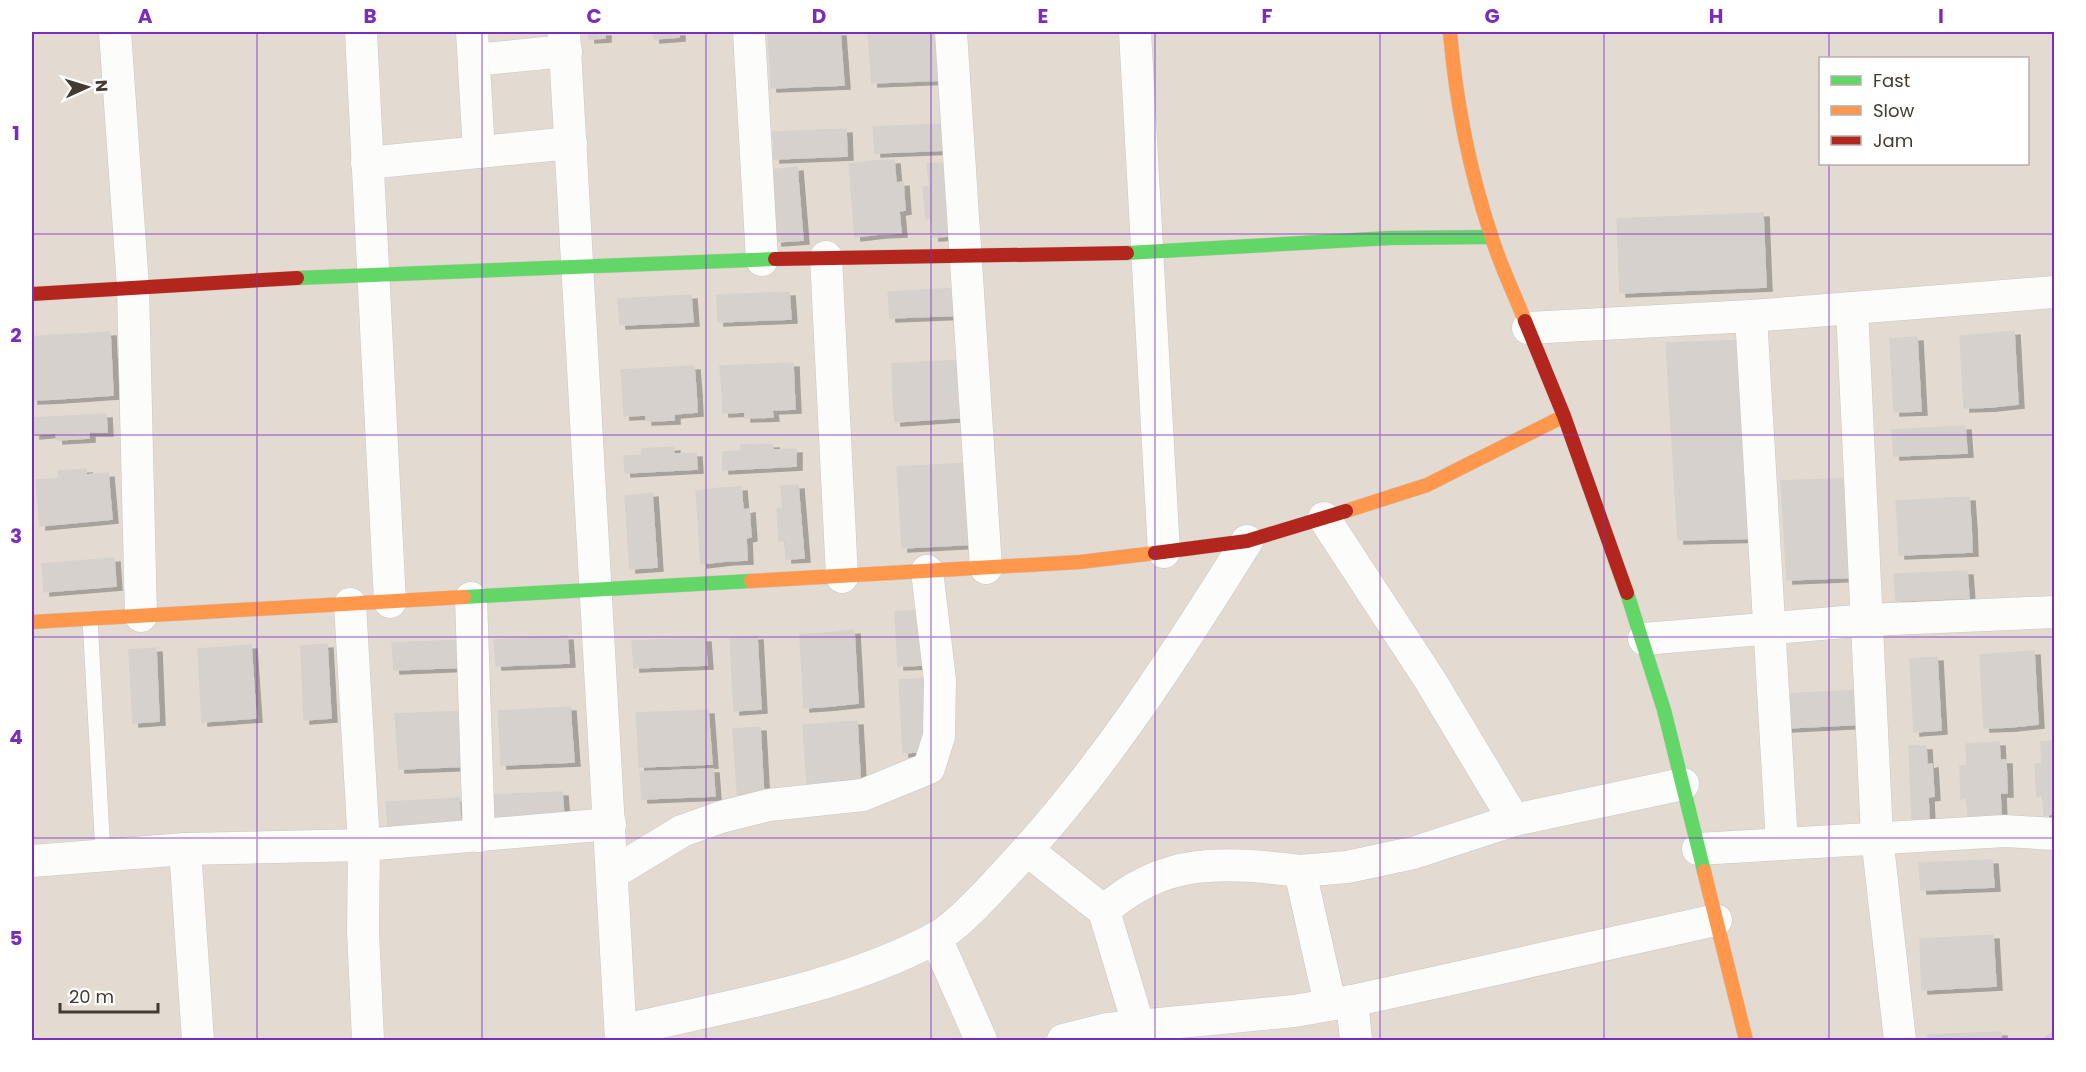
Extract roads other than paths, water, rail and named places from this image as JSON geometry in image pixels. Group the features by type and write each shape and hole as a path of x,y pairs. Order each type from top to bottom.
{"main road":[{"path":"1450,32 1467,154 1491,237 1564,416 1644,639 1683,784 1746,1041"},
{"path":"32,294 374,273 966,254 1147,253 1390,238 1491,237"},
{"path":"32,622 1080,562 1247,541 1426,485 1564,416"}],"street":[{"path":"115,32 133,287 141,616"},
{"path":"361,32 390,602"},
{"path":"749,32 762,260"},
{"path":"951,32 986,568"},
{"path":"1135,32 1164,552"},
{"path":"479,152 473,46 565,41 621,1036 787,994 876,965 936,938 980,900 1047,828 1176,655 1247,541"},
{"path":"368,163 572,143"},
{"path":"826,258 842,577"},
{"path":"1528,328 1751,316 2055,292"},
{"path":"1852,308 1877,837 1900,1041"},
{"path":"1751,316 1782,843"},
{"path":"1324,518 1430,680 1514,820"},
{"path":"613,873 682,831 721,817 769,805 863,795 929,768 939,736 940,680 927,571"},
{"path":"471,598 479,836"},
{"path":"350,604 364,845 363,930 368,1041"},
{"path":"1644,639 1868,620 2055,612"},
{"path":"1104,911 1143,882 1178,870 1209,864 1241,864 1300,870 1347,867 1413,853 1514,820 1683,784"},
{"path":"32,861 185,849 364,845 610,825"},
{"path":"1698,849 2005,831 2055,834"},
{"path":"185,849 198,1041"},
{"path":"1027,850 1104,911 1139,1027"},
{"path":"1300,870 1341,1002 1356,1041"},
{"path":"1063,1041 1107,1029 1294,1011 1716,920"},
{"path":"936,938 981,1041"}],"lane":[{"path":"90,619 103,854"}]}
